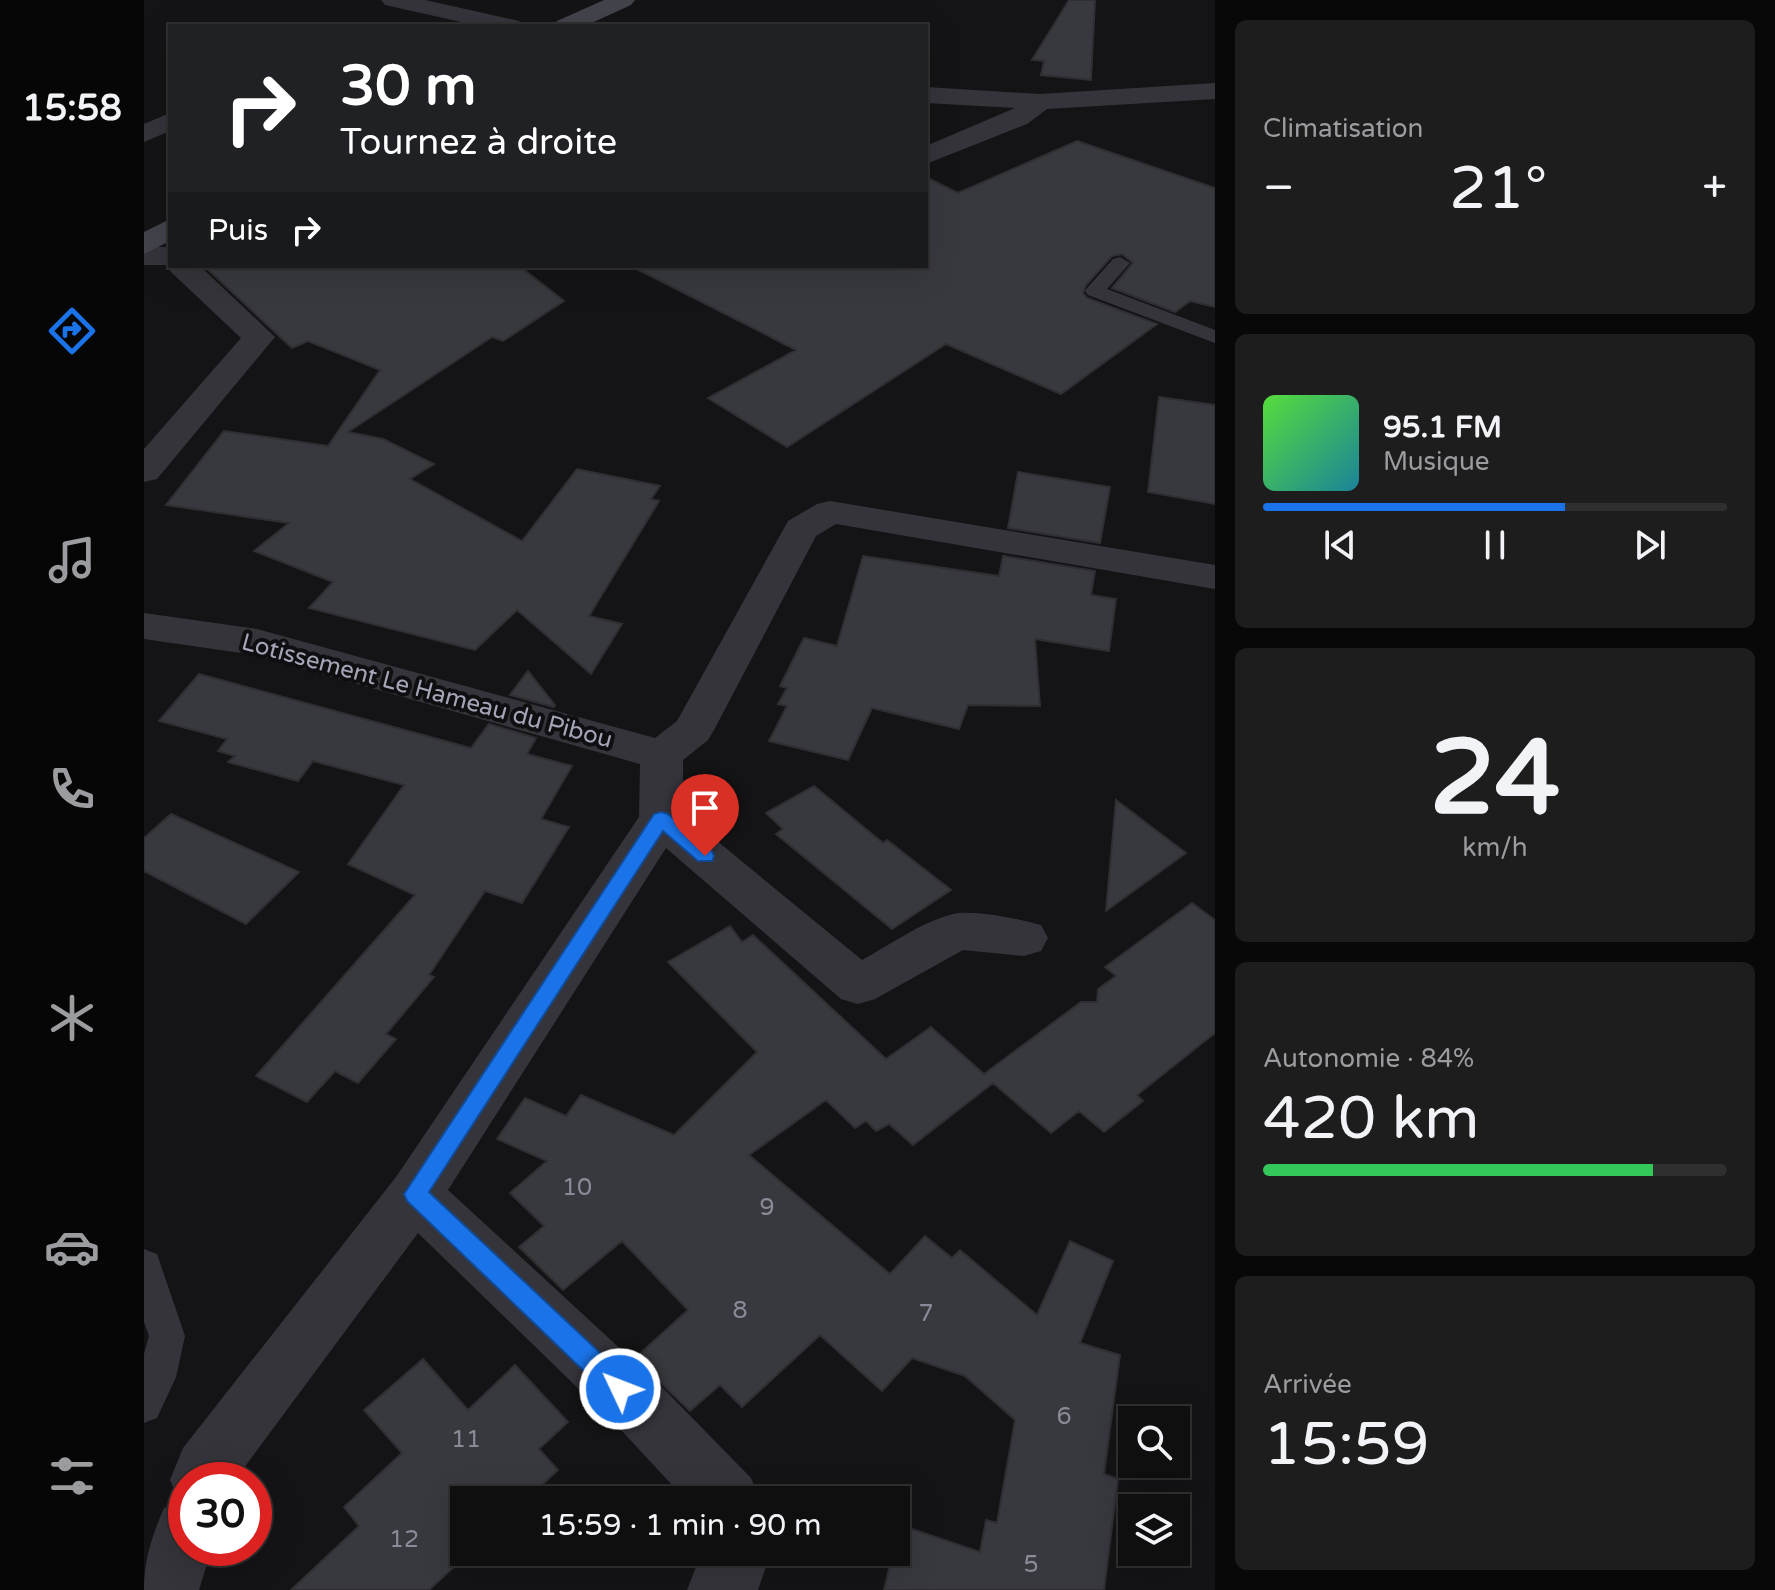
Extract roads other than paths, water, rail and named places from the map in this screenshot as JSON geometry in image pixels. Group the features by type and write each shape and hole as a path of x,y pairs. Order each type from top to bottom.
{"street":[{"path":"393,0 502,24"},
{"path":"551,24 604,0"},
{"path":"569,24 623,0"},
{"path":"928,95 1040,102 1215,91"},
{"path":"928,155 1018,118 1040,102"},
{"path":"144,134 168,122"},
{"path":"144,230 168,214"},
{"path":"144,245 168,229"},
{"path":"144,256 168,256"},
{"path":"144,471 259,337 184,268"},
{"path":"211,1462 415,1194 661,819 662,755 693,730 801,529 830,512 1215,577"},
{"name":"Lotissement Le Hameau du Pibou","path":"144,626 257,642 662,755"},
{"path":"661,819 858,985 957,931 1024,938"},
{"path":"415,1194 643,1410 716,1486"},
{"path":"167,1590 175,1566"}],"lane":[{"path":"1120,263 1095,291 1215,337"},
{"path":"1079,302 1215,356"},
{"path":"144,1265 167,1336 157,1377 144,1405"}]}
